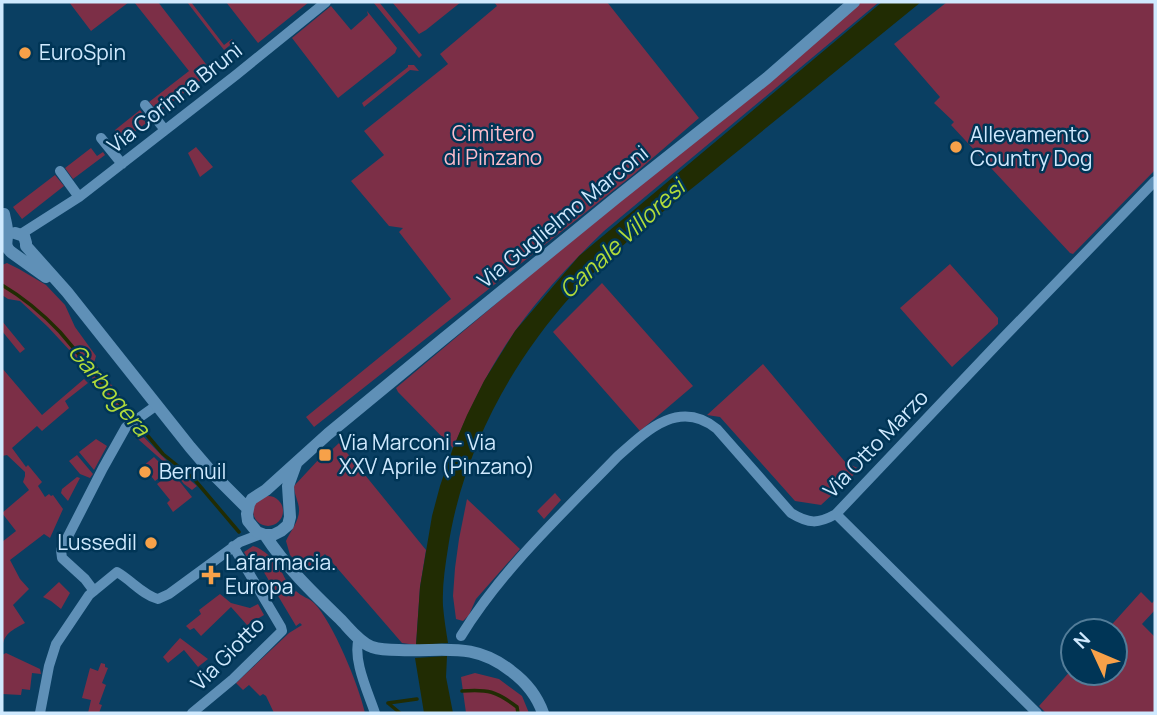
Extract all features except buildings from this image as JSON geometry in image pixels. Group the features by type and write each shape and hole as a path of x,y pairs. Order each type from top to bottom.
{"street":[{"name":"Via Corinna Bruni","path":"13,245 165,131 326,2"},
{"name":"Via Guglielmo Marconi","path":"262,492 442,340 747,94 854,2"},
{"path":"145,105 165,131"},
{"path":"101,138 122,164"},
{"path":"60,171 79,197"},
{"name":"Via Otto Marzo","path":"461,636 501,579 617,457 637,439 666,420 678,416 699,418 718,429 792,513 803,520 826,520 836,514 1155,181"},
{"path":"3,213 13,245 67,292 190,447 248,515 252,527 263,534 284,561 359,638 372,646 386,649 472,650 484,654 505,666 527,686 543,713"},
{"path":"93,591 89,583 62,558 61,550 126,427 157,405"},
{"path":"236,544 263,534 273,535 288,525 288,486 296,464"},
{"path":"224,485 243,494 262,492 281,495 290,508"},
{"path":"40,713 56,644 93,591 117,572 153,598 158,599 169,594 248,532 249,504 262,492"},
{"path":"836,514 1037,713"},
{"path":"282,531 279,541 284,561"},
{"name":"Via Giotto","path":"192,713 282,631 236,544"},
{"path":"359,638 357,649 360,669 375,713"},
{"path":"360,669 372,646"}],"green space":[{"path":"69,2 129,2 91,31"},
{"path":"134,2 158,2 209,68 209,74 159,112 149,102 189,71"},
{"path":"187,2 191,2 224,45 232,39 234,42 224,50"},
{"path":"226,2 309,2 258,43"},
{"path":"373,2 379,2 422,55 419,58"},
{"path":"392,2 461,2 419,34"},
{"name":"Cimitero di Pinzano","path":"494,2 607,2 699,118 633,175 314,427 306,417 451,299 399,232 403,228 389,226 351,181 384,155 364,131 448,64 440,54 497,6"},
{"path":"861,2 879,2 604,231 564,272 527,315 497,358 453,448 398,392 396,388 568,243"},
{"path":"947,2 1155,2 1155,170 1073,254 951,125 954,122 934,103 940,97 894,44"},
{"path":"331,6 351,30 368,15 367,11 397,48 395,53 338,98 292,38"},
{"path":"408,65 414,65 419,71 410,70 364,107 362,103"},
{"path":"140,110 149,121 117,145 115,143 121,138 115,130"},
{"path":"196,147 213,167 200,177 188,153"},
{"path":"91,148 97,156 103,152 105,155 73,179 65,168"},
{"path":"55,175 64,186 22,219 13,207"},
{"path":"7,263 46,285 65,305 75,327 96,356 94,363 134,413 129,419 124,419 74,355 48,327 20,301 2,295 2,265"},
{"path":"950,264 998,318 998,324 952,367 900,308"},
{"path":"602,283 693,386 640,431 553,332"},
{"path":"2,321 25,349 20,353 2,331"},
{"path":"763,364 846,463 860,469 821,505 795,501 720,417 707,415"},
{"path":"2,368 42,415 84,379 88,383 65,401 69,408 42,431 37,426 12,448 42,482 38,486 45,497 53,495 63,509 50,538 44,534 10,560 29,589 13,605 25,623 8,635 3,642 2,655 2,542 16,531 2,513 29,490 23,482 25,472 7,455 2,456"},
{"path":"133,426 168,462 197,486 192,490 184,484 173,470 130,432"},
{"path":"96,439 107,446 94,470 79,452"},
{"path":"339,443 426,550 416,645 402,643 325,554 306,572 290,555 286,541 299,513 294,486 320,458"},
{"path":"77,455 93,474 90,478 80,474 69,461"},
{"path":"154,457 168,471 155,481 143,466"},
{"path":"172,472 192,497 173,512 167,503 170,500 157,484"},
{"path":"77,477 80,478 68,501 61,493 62,489"},
{"path":"555,493 561,500 544,519 537,511"},
{"path":"268,496 279,500 283,511 279,522 268,526 257,522 253,511 257,500"},
{"path":"467,499 520,549 476,599 469,615 463,621 456,619 453,596 459,539"},
{"path":"253,546 275,562 290,584 287,588 293,594 296,591 310,600 321,612 344,655 365,713 274,713 266,696 260,696 249,685 243,690 236,683 289,633 302,625 300,623 296,626 259,564 251,564 244,552"},
{"path":"59,582 70,593 61,609 43,597"},
{"path":"1141,592 1152,603 1155,600 1155,610 1142,624 1155,637 1155,713 1046,713 1039,706 1059,684 1059,687 1129,687 1129,617 1119,617"},
{"path":"220,594 231,603 250,608 258,604 264,615 247,625 231,607 201,636 194,628 190,630 186,626 201,614 199,610"},
{"path":"180,638 208,659 198,667 184,650 168,663 163,657"},
{"path":"6,653 40,669 41,674 32,673 30,690 22,689 21,695 2,694 2,655"},
{"path":"101,663 108,668 102,683 106,685 99,704 102,705 99,713 88,713 91,700 82,698 90,668 98,671"},
{"path":"475,673 499,679 522,696 529,713 466,713 461,677"}],"water":[{"name":"Canale Villoresi","path":"882,2 921,2 628,241 590,276 549,322 509,381 492,412 464,479 447,555 443,592 448,643 416,645 420,587 440,486 467,415 484,381 515,331 579,256"},
{"path":"447,656 446,677 453,713 424,713 415,658"}],"waterway":[{"name":"Garbogera","path":"2,285 32,306 60,332 163,454 194,479 239,532"},
{"name":"Garbogera","path":"462,691 479,690 497,694 517,707 518,713"},
{"name":"Garbogera","path":"388,703 417,699"},
{"name":"Garbogera","path":"388,703 400,713"}],"place":[{"name":"EuroSpin","path":"25,53"},
{"name":"Allevamento Country Dog","path":"956,147"},
{"name":"Via Marconi - Via XXV Aprile (Pinzano)","path":"325,455"},
{"name":"Bernuil","path":"145,472"},
{"name":"Lussedil","path":"151,543"},
{"name":"Lafarmacia. Europa","path":"211,575"}]}
